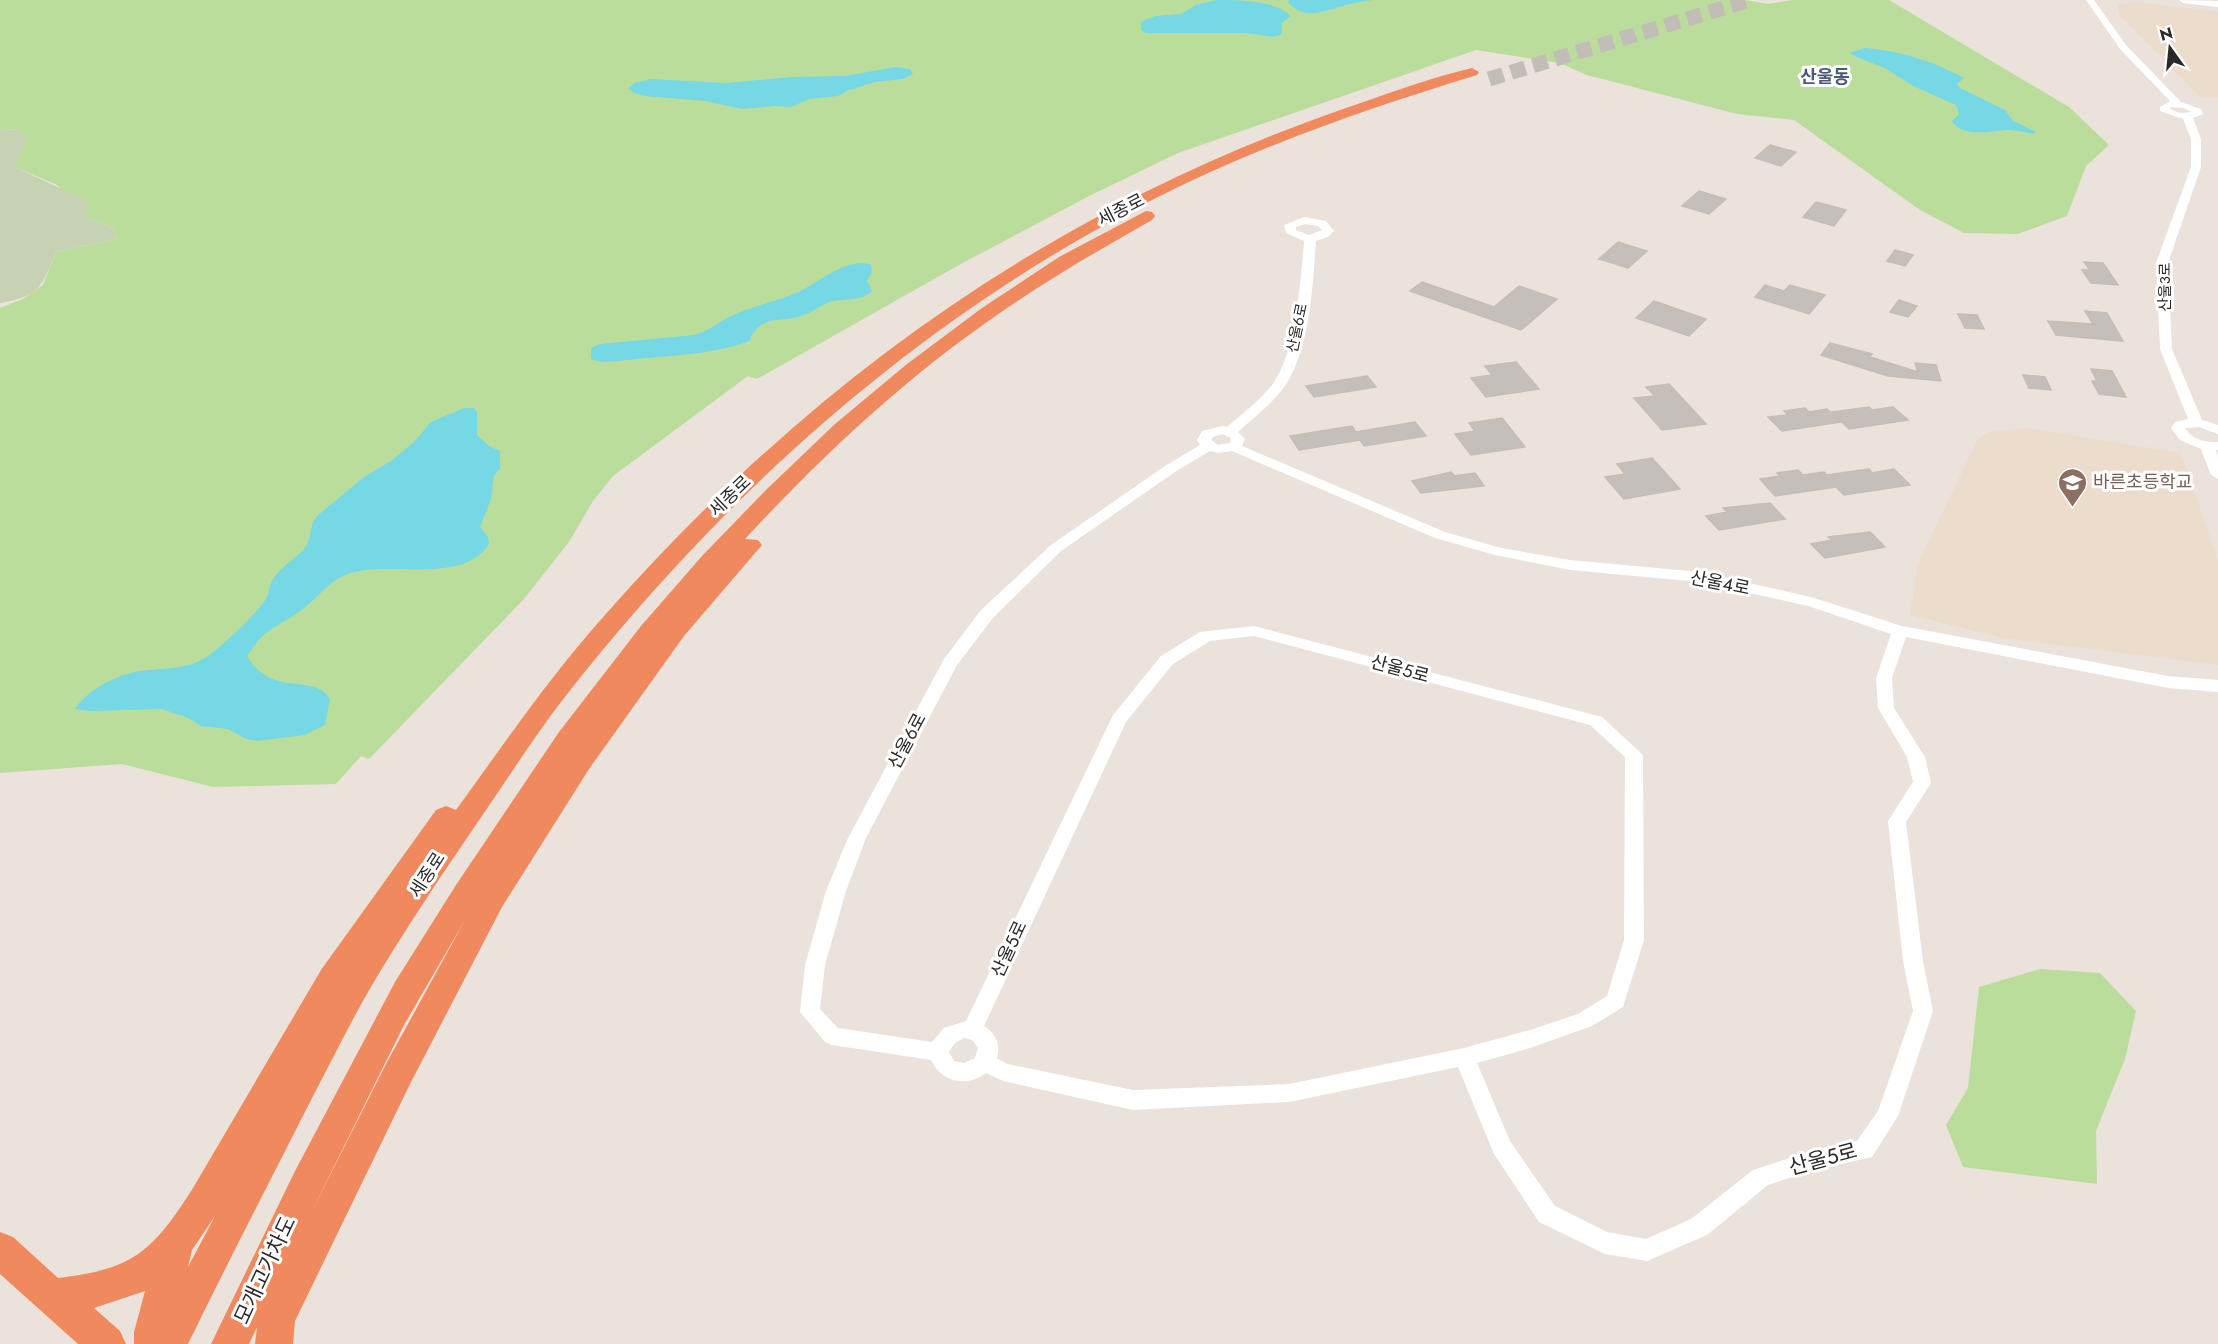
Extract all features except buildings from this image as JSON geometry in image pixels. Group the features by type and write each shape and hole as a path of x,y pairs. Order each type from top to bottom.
{"highway":[{"name":"세종로","path":"168,1344 239,1202 356,984 443,850 553,694 639,591 722,502 861,378 956,322 1127,226 1208,185 1349,124 1480,75"},
{"name":"세종로","path":"300,1196 405,994 488,859 591,706 677,599 753,517 956,322"},
{"path":"51,1297 79,1294 126,1280 154,1265 177,1239 206,1198 300,1032 375,915 559,664 617,595 727,485 822,401 864,368 956,322"},
{"path":"271,1336 398,1074 492,899 579,762 675,630 788,502 882,405 956,322"},
{"name":"모개고가차도","path":"230,1344 300,1196"},
{"path":"153,1344 153,1332 177,1239"},
{"path":"0,1249 51,1297 107,1344"}],"street":[{"name":"산울3로","path":"2090,0 2123,47 2178,104 2165,105 2164,108 2170,113 2187,116 2196,139 2196,167 2162,263 2166,349 2197,423"},
{"path":"2183,0 2218,4"},
{"name":"산울6로","path":"939,1052 832,1036 810,1012 815,965 836,891 857,838 950,663 987,614 1056,548 1170,469 1208,446 1223,450 1279,383 1293,354 1309,268 1310,238"},
{"path":"2218,430 2197,423 2180,425 2179,432 2188,439 2212,446 2218,475"},
{"name":"산울4로","path":"1232,439 1440,535 1500,552 1570,565 1700,577 1810,602 1900,631 2157,680 2218,686"},
{"name":"산울5로","path":"972,1030 1119,719 1167,660 1206,636 1254,631 1596,722 1634,755 1634,940 1616,1001 1585,1020 1530,1039 1464,1057 1289,1093 1134,1100 1004,1072 985,1062"},
{"name":"산울5로","path":"1464,1057 1502,1147 1547,1214 1605,1243 1647,1250 1699,1227 1761,1178 1814,1160 1864,1150 1887,1116 1923,1011 1912,951 1897,820 1922,783 1916,758 1886,708 1884,678 1900,631"},
{"path":"964,1029 972,1030 979,1032 988,1042 990,1049 985,1062 972,1071 956,1072 944,1064 939,1052 940,1045 950,1034 964,1029"}],"shaded area":[{"path":"2135,2 2218,12 2218,98 2200,97 2119,14 2118,5"},
{"name":"바른초등학교","path":"2028,428 2181,453 2218,561 2218,665 2003,638 1910,615 1918,563 1978,439 1989,432"}],"green space":[{"path":"0,0 1746,0 1768,4 1792,0 1889,0 2069,107 2109,145 2086,166 2067,216 2018,234 1964,233 1920,210 1794,120 1737,114 1587,75 1559,63 1476,50 1178,153 1091,195 959,265 757,379 748,376 613,476 593,501 569,542 523,600 369,759 361,756 336,784 213,787 122,764 0,773 0,308 23,299 43,285 56,252 117,239 114,229 87,217 57,185 15,167 19,130 0,129"},
{"path":"0,129 19,130 28,138 15,167 87,201 87,217 114,229 117,239 56,252 38,288 24,297 0,303"},
{"path":"2040,969 2100,973 2136,1011 2125,1059 2096,1131 2097,1184 1963,1167 1946,1125 1968,1088 1979,987"}],"water":[{"path":"1216,0 1266,4 1291,16 1282,23 1282,34 1273,37 1246,33 1146,33 1141,30 1141,22 1155,16 1181,14 1196,5"},
{"path":"1289,0 1373,0 1310,13 1295,8 1288,2"},
{"path":"1864,48 1903,54 1953,72 1964,78 1957,84 1960,88 2005,110 2012,120 2036,132 2033,134 2010,130 1970,132 1963,130 1952,121 1959,114 1956,105 1913,86 1885,68 1850,53"},
{"path":"896,67 910,69 913,74 903,79 875,82 838,96 809,99 791,107 742,109 705,101 645,96 634,93 628,88 635,83 651,79 726,83 791,77 845,76"},
{"path":"861,263 870,264 872,269 867,280 872,291 858,298 829,302 796,318 766,322 754,332 749,341 719,350 689,354 609,362 591,359 591,348 600,344 694,335 731,316 798,292 844,267"},
{"path":"464,408 474,408 477,412 477,435 489,446 500,451 500,469 494,475 491,499 480,527 488,537 489,544 478,556 463,564 446,568 370,570 346,574 333,582 303,609 268,632 247,656 257,669 268,677 323,691 330,699 325,725 304,735 257,741 246,739 228,729 201,726 188,718 162,709 90,711 75,709 95,689 122,676 140,671 189,665 210,655 237,631 266,599 275,576 307,545 312,524 317,516 364,477 391,461 415,441 431,422"}],"tunnel":[{"path":"1489,79 1750,0"}],"place":[{"name":"바른초등학교","path":"2072,508"}],"district":[{"name":"산울동","path":"1825,77"}]}
